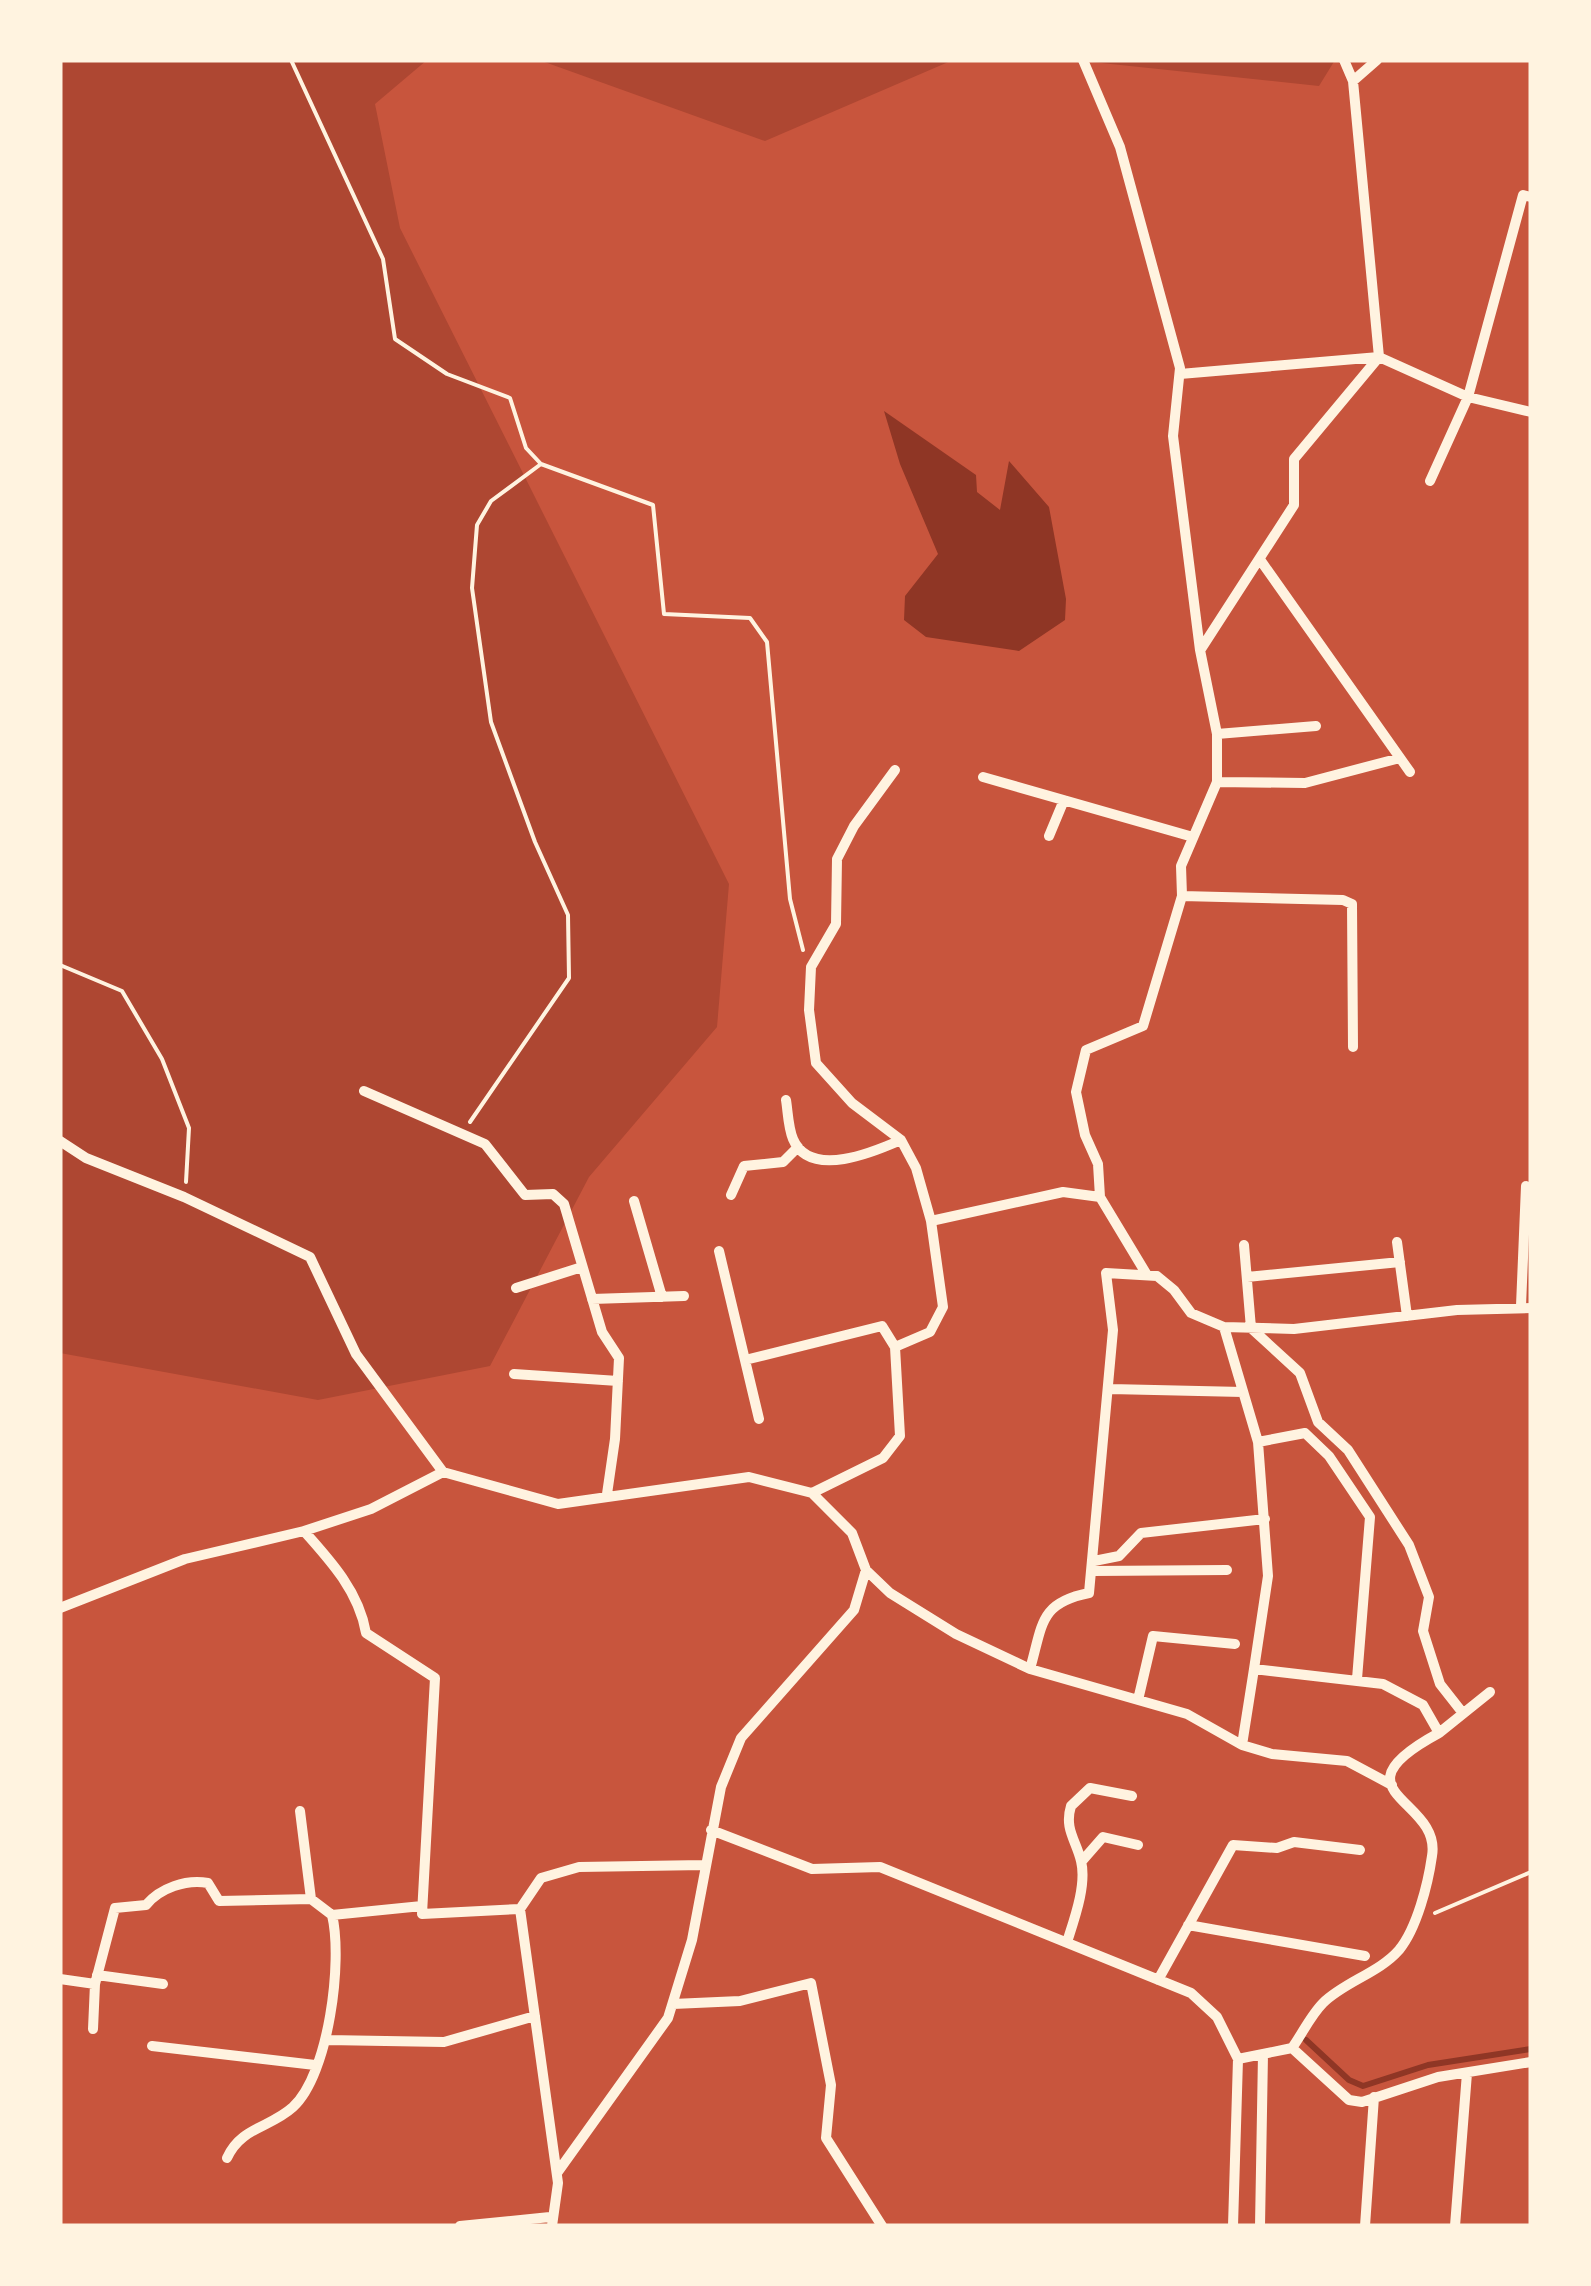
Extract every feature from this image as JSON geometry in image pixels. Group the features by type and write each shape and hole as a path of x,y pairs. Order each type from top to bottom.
{"street":[{"path":"1082,60 1120,147 1180,374 1173,436 1200,650 1217,734 1218,782 1181,866 1182,896 1143,1026 1086,1050 1076,1092 1085,1136 1098,1164 1100,1196 1147,1275"},
{"path":"1200,650 1294,506 1294,459 1379,357 1353,81 1344,60"},
{"path":"1353,81 1377,60"},
{"path":"1430,481 1468,396 1523,196 1531,197"},
{"path":"1180,374 1379,357 1468,396 1531,412"},
{"path":"1261,560 1410,772"},
{"path":"1217,734 1316,726"},
{"path":"1218,782 1305,783 1400,758"},
{"path":"895,770 854,826 837,859 836,924 811,968 809,1010 816,1063 852,1103 902,1140 916,1168 932,1221 944,1306 930,1332 896,1347"},
{"path":"984,777 1194,837"},
{"path":"1049,836 1064,800"},
{"path":"1182,896 1343,900 1352,904 1352,1047"},
{"path":"364,1091 485,1144 525,1196 553,1194 564,1204 602,1332 619,1358 607,1494"},
{"path":"786,1100 798,1147"},
{"path":"798,1147 843,1162 902,1140"},
{"path":"60,1141 86,1158 184,1197 310,1258 356,1354 443,1472 558,1504 607,1494 749,1477 812,1493 852,1533 866,1570 890,1593 956,1634 1030,1668 1187,1714 1242,1745 1272,1754 1346,1761 1392,1785 1430,1832 1434,1852 1411,1929 1398,1951 1323,2004 1292,2048 1238,2059"},
{"path":"731,1195 744,1166 782,1162 798,1147"},
{"path":"1030,1668 1047,1612 1060,1599 1089,1593 1098,1462 1110,1390 1113,1330 1106,1273 1157,1276 1174,1290 1190,1313 1224,1327 1294,1329 1526,1307 1526,1186"},
{"path":"932,1221 1063,1192 1100,1196"},
{"path":"634,1201 662,1297"},
{"path":"1398,1242 1407,1316"},
{"path":"1244,1245 1251,1328 1300,1373 1318,1422 1348,1450 1409,1546 1430,1597 1424,1631 1440,1684 1462,1712"},
{"path":"719,1251 759,1419"},
{"path":"1246,1277 1400,1262"},
{"path":"516,1288 582,1267"},
{"path":"592,1298 684,1296"},
{"path":"745,1360 882,1326 896,1347 900,1436 883,1458 812,1493"},
{"path":"1224,1327 1258,1442 1268,1576 1242,1745"},
{"path":"514,1374 618,1381"},
{"path":"1110,1390 1243,1392"},
{"path":"1258,1442 1305,1433 1328,1456 1370,1517 1357,1679"},
{"path":"60,1608 185,1559 304,1531 371,1509 443,1472"},
{"path":"1093,1566 1119,1556 1142,1533 1265,1519"},
{"path":"304,1531 332,1562 362,1609 366,1633 435,1678 422,1914 520,1909"},
{"path":"1093,1566 1227,1570"},
{"path":"556,2173 668,2018 692,1940 721,1787 742,1738 854,1610 866,1570"},
{"path":"1138,1700 1153,1636 1236,1644"},
{"path":"1254,1669 1383,1684 1423,1705 1438,1733"},
{"path":"1392,1785 1390,1776 1400,1754 1438,1733 1490,1692"},
{"path":"1082,1861 1071,1842 1071,1806 1090,1788 1132,1796"},
{"path":"300,1811 311,1899"},
{"path":"711,1830 812,1869 880,1867 1191,1993 1218,2017 1238,2059 1233,2226"},
{"path":"1067,1942 1077,1912 1082,1861 1103,1837 1138,1845"},
{"path":"1158,1980 1232,1845 1277,1848 1294,1842 1360,1850"},
{"path":"460,2226 551,2222 556,2173 520,1909 542,1878 579,1867 704,1865"},
{"path":"93,2028 96,1979 115,1908 146,1905 156,1893 196,1881 208,1883 219,1901 311,1899 332,1915 337,1936 327,2040 295,2106 254,2126 233,2144 227,2158"},
{"path":"332,1915 422,1906"},
{"path":"1188,1925 1365,1956"},
{"path":"60,1979 163,1984"},
{"path":"673,2004 740,2001 811,1984 830,2086 826,2138 882,2226"},
{"path":"327,2040 444,2042 535,2016"},
{"path":"152,2046 314,2065"},
{"path":"1292,2048 1349,2100 1374,2098 1467,2073 1531,2062"},
{"path":"1260,2226 1263,2054"},
{"path":"1455,2226 1467,2073"},
{"path":"1364,2226 1374,2098"}],"path":[{"path":"291,60 382,259 395,339 448,374 510,398 526,448 541,464 598,481 652,506 664,614 750,618 767,642 790,899 811,968"},
{"path":"463,1132 569,978 568,914 534,842 491,722 472,588 477,525 491,501 541,464"},
{"path":"60,965 122,991 162,1059 190,1128 184,1197"},
{"path":"1411,1929 1452,1902 1531,1872"}],"shaded area":[{"path":"60,60 427,60 375,104 400,228 729,884 717,1027 589,1177 490,1366 318,1400 60,1353"},
{"path":"539,60 953,60 765,141"},
{"path":"1073,60 1335,60 1319,86"},
{"path":"884,411 976,475 977,492 1000,510 1009,461 1049,507 1066,599 1065,620 1019,651 926,637 904,620 905,596 938,554 900,464"}],"waterway":[{"path":"1306,2040 1349,2080 1363,2086 1428,2065 1531,2049"}]}
